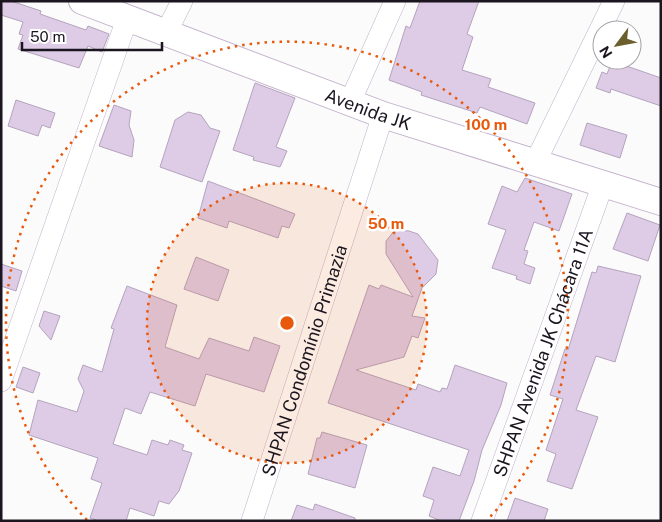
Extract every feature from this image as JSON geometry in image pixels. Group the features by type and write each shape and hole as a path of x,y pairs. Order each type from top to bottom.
{"street":[{"name":"Avenida JK","path":"82,1 383,115 661,202"},
{"path":"166,33 182,1"},
{"path":"350,102 395,1"},
{"path":"535,163 614,1"},
{"path":"1,381 127,19"},
{"name":"SHPAN Condomínio Primazia","path":"252,521 383,115"},
{"name":"SHPAN Avenida JK Chácara 11A","path":"482,521 603,184"}],"building":[{"path":"1,1 11,1 41,11 40,14 86,30 88,26 109,34 102,52 88,46 79,68 18,49 23,35 19,34 23,22 1,15"},
{"path":"420,1 479,1 467,34 473,37 462,70 491,79 488,87 535,103 527,124 480,107 477,113 421,95 422,92 389,80 406,26 410,28"},
{"path":"609,70 638,70 661,78 661,106 611,89 610,93 596,88 602,72 607,74"},
{"path":"255,83 295,98 276,147 287,151 280,167 253,160 254,157 233,150"},
{"path":"16,100 55,113 50,128 42,125 38,136 8,126"},
{"path":"114,105 131,111 129,125 134,140 132,157 99,146"},
{"path":"188,112 201,115 210,128 220,131 202,182 160,167 175,120"},
{"path":"587,123 627,135 620,158 580,145"},
{"path":"525,178 572,194 559,231 534,222 524,250 528,251 524,264 535,268 530,284 516,279 517,276 492,268 506,230 488,224 502,186 517,192"},
{"path":"208,181 295,214 289,228 282,226 278,238 229,221 227,228 198,218"},
{"path":"627,213 660,225 648,261 613,249"},
{"path":"395,230 418,234 438,260 436,274 422,288 412,316 425,318 418,338 412,336 404,357 356,370 416,390 418,384 440,392 442,388 447,389 455,365 507,383 501,405 482,450 474,481 459,521 441,521 429,516 434,500 423,496 433,467 460,476 469,450 328,403 369,285 379,289 381,285 413,297 386,254 386,241"},
{"path":"196,257 229,270 218,301 184,289"},
{"path":"1,264 22,271 16,291 1,286"},
{"path":"598,266 641,276 615,362 596,356 576,410 598,417 572,489 547,481 556,454 546,450 563,399 550,395 565,349 568,350 592,272 596,273"},
{"path":"127,286 177,305 165,347 199,359 209,338 249,351 254,337 280,346 264,392 206,374 195,406 150,392 141,414 125,408 113,444 147,455 152,440 168,445 170,440 184,445 182,450 192,453 179,491 169,504 159,501 154,516 130,508 126,521 99,521 90,518 102,483 91,479 98,458 29,435 38,400 77,412 84,391 78,379 83,365 102,372 114,329 111,328"},
{"path":"44,311 60,316 51,340 39,326"},
{"path":"23,367 40,373 33,393 16,387"},
{"path":"322,432 367,445 355,488 308,474 317,438 320,438"},
{"path":"515,498 548,509 544,521 507,521"},
{"path":"315,504 355,518 355,521 291,521 297,505 313,510"}]}
